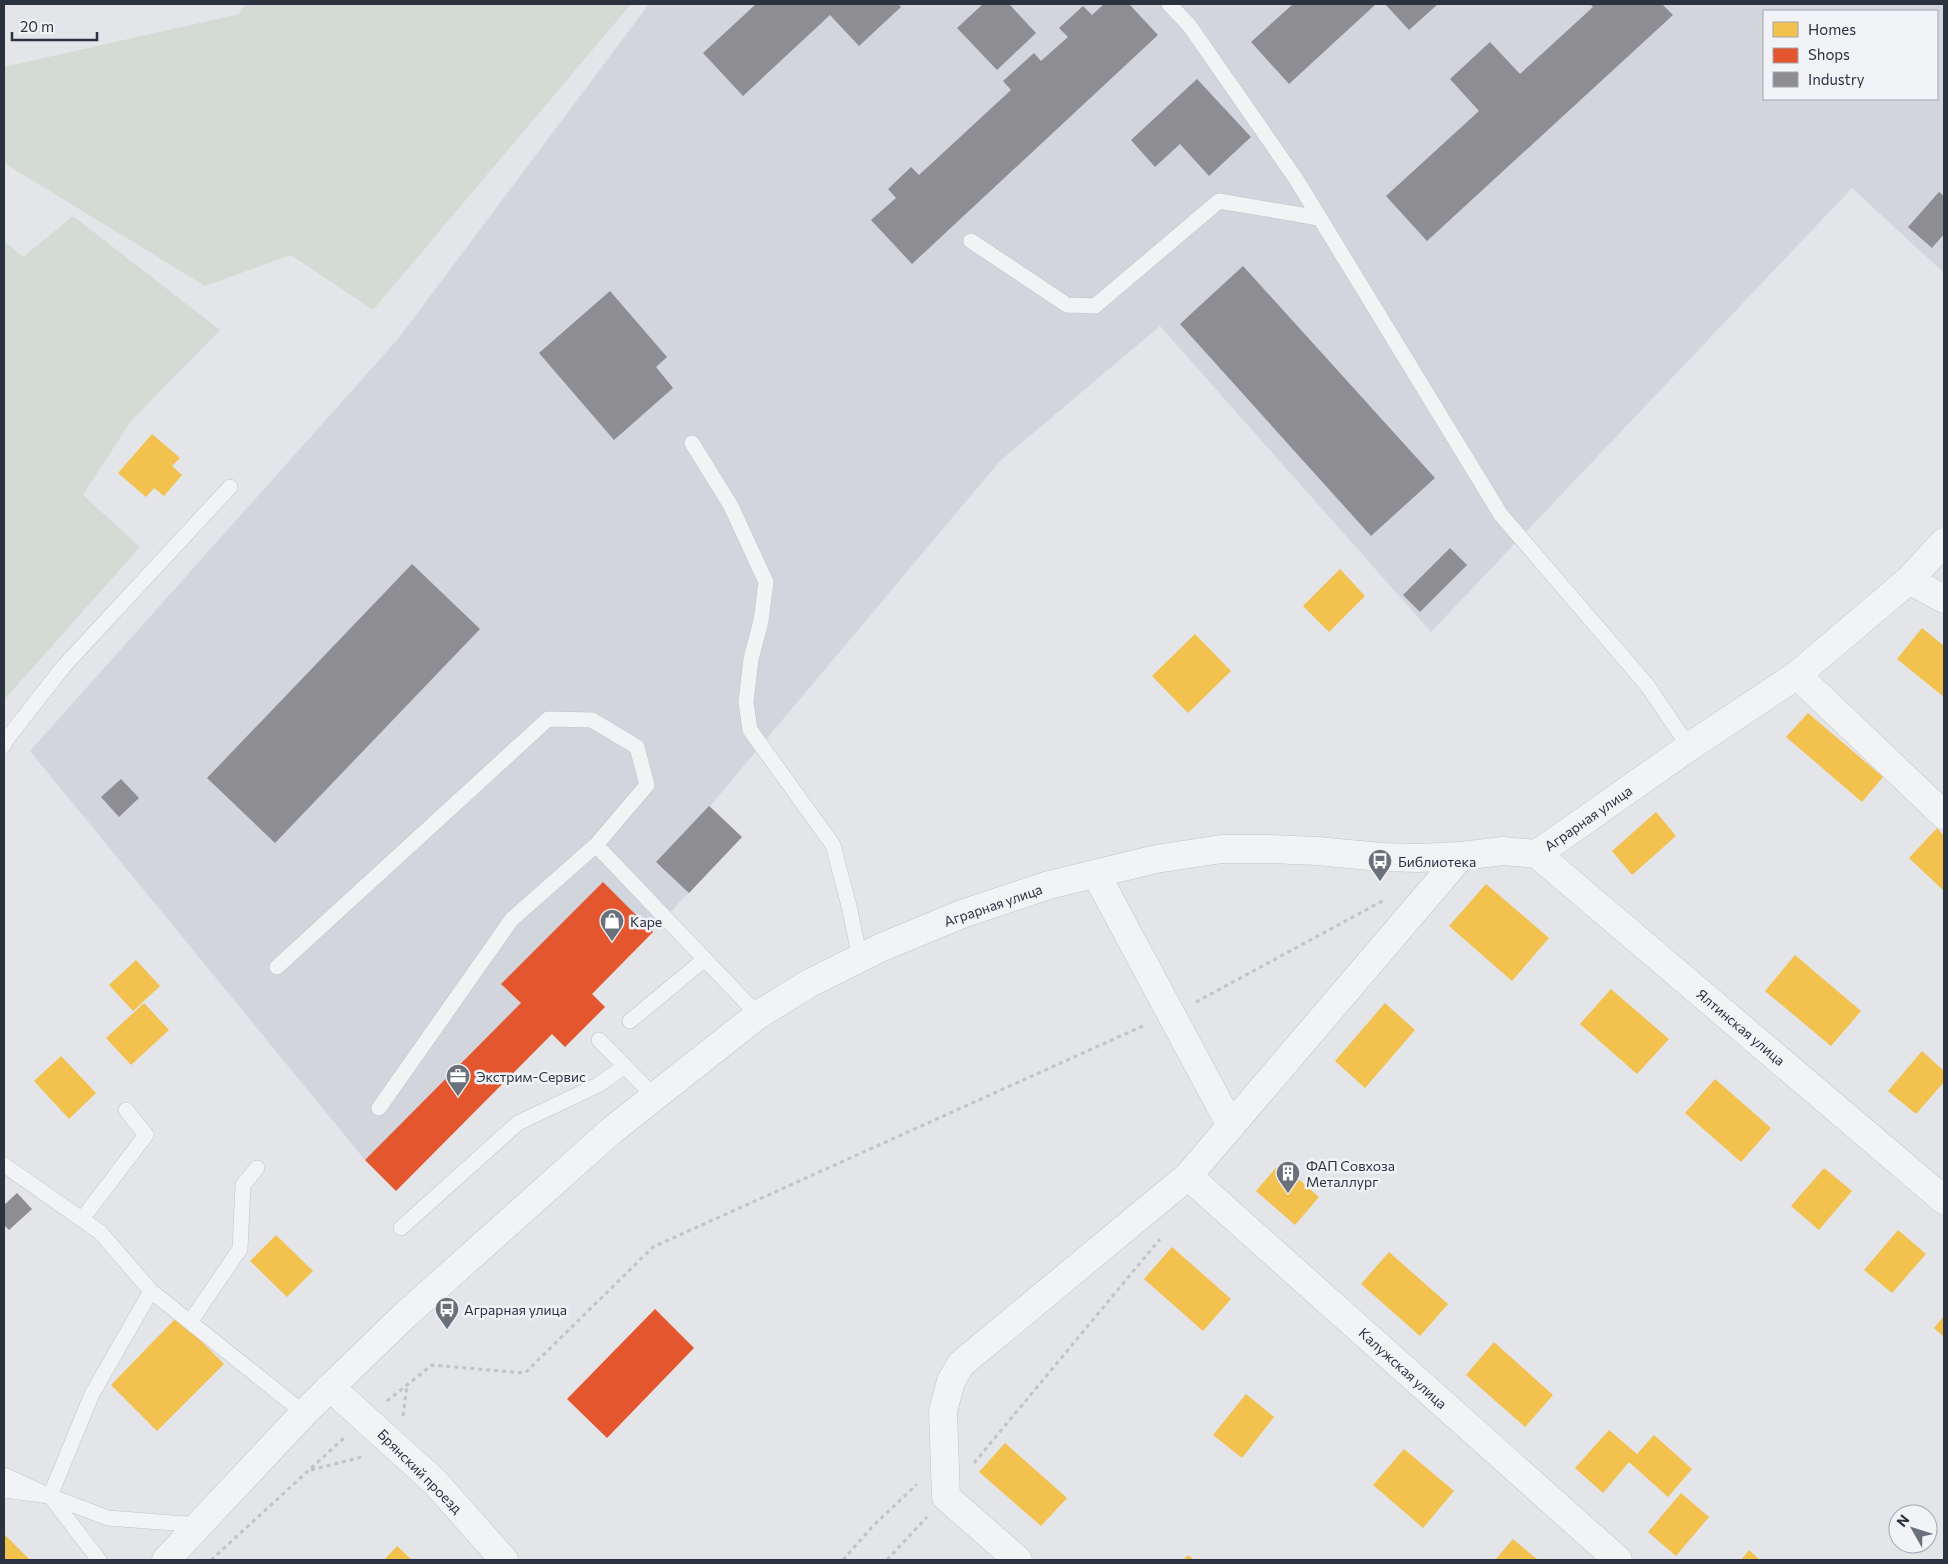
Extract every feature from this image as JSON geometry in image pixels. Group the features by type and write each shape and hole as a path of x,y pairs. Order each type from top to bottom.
{"street":[{"name":"Аграрная улица","path":"166,1560 304,1413 404,1316 611,1131 758,1015 808,984 860,958 962,914 1049,885 1156,859 1222,850 1268,848 1418,858 1461,856 1503,850 1537,854 1689,747 1797,675 1910,580 1944,542"},
{"path":"1910,580 1944,599"},
{"path":"1797,675 1944,815"},
{"name":"Ялтинская улица","path":"1537,854 1944,1200"},
{"path":"1018,1560 946,1497 943,1411 951,1381 961,1364 1188,1176 1461,856"},
{"path":"1096,874 1231,1126"},
{"name":"Калужская улица","path":"1188,1176 1618,1560"},
{"name":"Брянский проезд","path":"330,1387 435,1482 504,1560"}],"lane":[{"path":"1169,4 1189,25 1296,179 1501,515 1647,685 1689,747"},
{"path":"971,241 1067,305 1095,306 1220,201 1320,218"},
{"path":"692,443 731,506 766,582 761,621 751,659 746,702 750,730 833,845 860,958"},
{"path":"4,745 64,666 230,487"},
{"path":"277,966 548,719 592,720 637,746 647,785 596,845 512,919 379,1108"},
{"path":"596,845 758,1015"},
{"path":"630,1021 705,959"},
{"path":"599,1040 654,1096"},
{"path":"401,1228 518,1124 598,1085 625,1066"},
{"path":"82,1219 146,1135 126,1110"},
{"path":"4,1165 100,1232 151,1291 304,1413"},
{"path":"190,1322 240,1249 243,1185 257,1168"},
{"path":"50,1496 92,1394 151,1291"},
{"path":"4,1476 108,1518 200,1524"},
{"path":"4,1490 50,1496 99,1560"}],"path":[{"path":"211,1560 365,1419 432,1365 526,1373 653,1247 1207,997 1387,898"},
{"path":"309,1471 399,1448"},
{"path":"843,1560 872,1527 945,1457"}],"shaded area":[{"path":"245,4 631,4 373,310 291,255 205,286 4,163 4,67 239,14"},
{"path":"649,4 1944,4 1944,273 1852,188 1431,632 1160,326 1000,461 710,806 742,837 592,994 605,1007 565,1047 552,1034 396,1191 365,1160 30,751 398,339"},
{"path":"73,216 220,330 131,421 83,495 140,547 4,700 4,241 23,257"}],"building: Homes":[{"path":"152,434 180,458 172,466 182,475 164,496 154,488 146,497 118,473"},
{"path":"1340,569 1365,596 1329,632 1303,606"},
{"path":"1922,628 1944,646 1944,697 1897,659"},
{"path":"1195,634 1231,671 1188,713 1152,676"},
{"path":"1808,713 1883,777 1862,802 1786,737"},
{"path":"1656,812 1676,836 1632,875 1612,851"},
{"path":"1937,828 1944,836 1944,891 1909,858"},
{"path":"1486,884 1549,938 1512,981 1449,926"},
{"path":"1795,955 1861,1011 1831,1046 1765,991"},
{"path":"136,960 160,986 133,1011 109,985"},
{"path":"1611,989 1669,1039 1637,1074 1580,1024"},
{"path":"144,1003 169,1030 131,1065 106,1038"},
{"path":"1385,1003 1415,1030 1365,1088 1335,1061"},
{"path":"1922,1051 1944,1071 1944,1082 1916,1114 1888,1091"},
{"path":"61,1056 96,1093 69,1119 34,1081"},
{"path":"1715,1079 1771,1128 1741,1162 1685,1113"},
{"name":"ФАП Совхоза Металлург","path":"1280,1163 1319,1197 1295,1225 1256,1191"},
{"path":"1824,1168 1852,1191 1819,1230 1791,1206"},
{"path":"1898,1230 1926,1254 1892,1293 1864,1270"},
{"path":"276,1235 313,1271 287,1297 250,1261"},
{"path":"1172,1247 1231,1299 1203,1331 1144,1279"},
{"path":"1389,1252 1448,1304 1420,1336 1361,1284"},
{"path":"1944,1316 1944,1337 1934,1328"},
{"path":"177,1317 224,1364 157,1431 111,1385"},
{"path":"1494,1342 1553,1395 1525,1427 1466,1375"},
{"path":"1246,1394 1274,1417 1242,1458 1213,1435"},
{"path":"1609,1430 1637,1454 1654,1435 1692,1469 1668,1497 1629,1462 1603,1493 1575,1468"},
{"path":"1005,1443 1067,1498 1041,1526 979,1472"},
{"path":"1404,1449 1454,1491 1423,1528 1373,1485"},
{"path":"1681,1493 1709,1517 1676,1556 1648,1532"},
{"path":"4,1534 30,1560 4,1560"},
{"path":"1513,1539 1538,1560 1495,1560"},
{"path":"397,1546 412,1560 384,1560"},
{"path":"1749,1550 1760,1560 1741,1560"},
{"path":"1188,1555 1194,1560 1183,1560"}],"building: Shops":[{"path":"603,882 653,932 592,994 605,1007 565,1047 552,1034 396,1191 365,1160 521,1003 501,984"},
{"path":"655,1309 694,1348 607,1438 567,1399"}],"building: Industry":[{"path":"756,4 898,4 901,7 859,46 830,15 743,96 703,53"},
{"path":"983,4 1009,4 1036,33 997,70 957,28"},
{"path":"1104,4 1129,4 1158,35 912,264 871,220 896,198 888,189 911,167 919,175 1011,90 1003,81 1034,53 1041,61 1068,37 1059,28 1083,6 1092,15"},
{"path":"1293,4 1376,4 1289,84 1251,42"},
{"path":"1385,4 1438,4 1409,30"},
{"path":"1590,4 1662,4 1673,15 1427,241 1386,196 1479,111 1450,79 1490,42 1520,74 1593,7"},
{"path":"1197,79 1251,137 1209,176 1180,144 1155,167 1131,140"},
{"path":"1939,192 1944,196 1944,234 1932,248 1908,227"},
{"path":"1243,266 1435,478 1371,536 1180,324"},
{"path":"610,291 667,357 656,367 673,388 614,440 539,353"},
{"path":"1450,548 1467,565 1420,612 1403,595"},
{"path":"412,564 480,629 275,843 207,778"},
{"path":"121,779 139,798 119,817 101,797"},
{"path":"709,806 742,837 689,893 656,862"},
{"path":"17,1193 32,1209 9,1230 4,1225 4,1205"}],"place":[{"name":"Библиотека","path":"1380,882"},
{"name":"Каре","path":"612,942"},
{"name":"Экстрим-Сервис","path":"458,1097"},
{"name":"ФАП Совхоза Металлург","path":"1288,1194"},
{"name":"Аграрная улица","path":"447,1330"}]}
